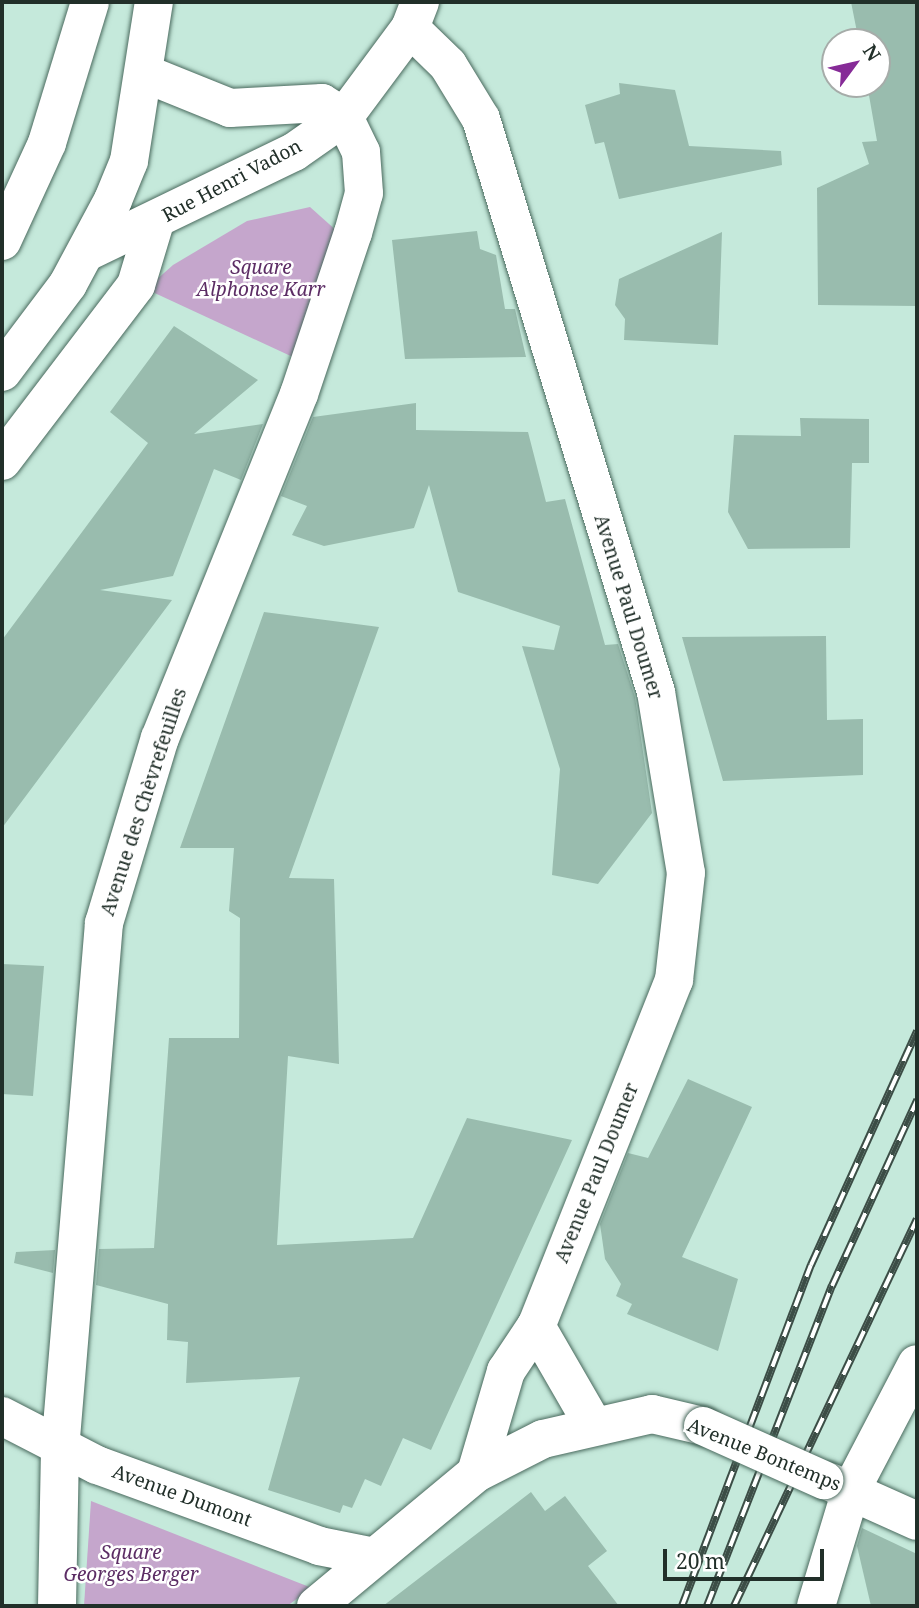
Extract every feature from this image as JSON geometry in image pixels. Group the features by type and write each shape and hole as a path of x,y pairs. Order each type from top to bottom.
{"street":[{"path":"2,241 47,143 90,2"},
{"path":"2,372 87,252 129,161 146,74 155,2"},
{"name":"Rue Henri Vadon","path":"87,252 155,222 293,152 344,117 415,15"},
{"name":"Avenue Paul Doumer","path":"415,15 481,119 656,692 686,873 674,981 536,1326 506,1371 476,1473"},
{"path":"146,74 230,108 322,103 344,117"},
{"name":"Avenue des Chèvrefeuilles","path":"57,1606 60,1450 104,923 160,738 299,394 353,233 364,193 360,152 344,117"},
{"path":"2,461 136,285 155,222"},
{"path":"536,1326 592,1423"},
{"path":"816,1606 838,1485 917,1364"},
{"name":"Avenue Bontemps","path":"316,1606 369,1556 476,1473 592,1423 652,1414 704,1426 917,1521"},
{"name":"Avenue Dumont","path":"2,1416 60,1450 319,1546 369,1556"}],"green space":[{"name":"Square Alphonse Karr","path":"310,207 338,232 295,358 146,289 173,265 247,221"},
{"name":"Square Georges Berger","path":"91,1501 312,1588 287,1606 84,1606"}],"building":[{"path":"851,2 917,2 917,306 818,305 817,188 869,164 862,142 877,141 869,98 891,98 891,28 856,28"},
{"path":"619,83 675,90 689,146 781,151 782,165 619,199 604,142 595,144 585,105 620,94"},
{"path":"477,231 480,249 496,255 505,309 515,309 526,357 405,359 392,240"},
{"path":"722,232 718,345 624,340 625,319 615,305 619,279"},
{"path":"174,326 258,380 194,434 263,424 241,480 214,469 173,576 100,590 172,600 2,828 2,640 148,443 110,412"},
{"path":"416,403 416,430 528,432 546,502 565,499 605,645 618,644 635,697 652,813 598,884 552,875 560,769 522,646 554,650 560,626 458,592 429,485 414,528 324,546 292,535 307,506 281,496 313,417"},
{"path":"800,418 869,419 869,463 852,463 850,548 748,549 728,512 734,435 801,436"},
{"path":"264,612 379,627 289,878 334,879 339,1064 288,1056 277,1245 413,1238 467,1118 572,1140 431,1450 403,1438 381,1486 365,1479 352,1508 343,1505 340,1513 268,1490 300,1377 186,1383 188,1342 167,1340 168,1304 96,1285 99,1249 154,1248 169,1038 239,1038 240,918 229,911 234,848 180,848"},
{"path":"826,636 827,720 863,719 863,775 723,781 682,637"},
{"path":"2,964 44,966 33,1096 2,1094"},
{"path":"688,1079 752,1107 682,1257 738,1279 718,1351 627,1314 632,1304 616,1296 621,1284 605,1259 600,1224 628,1153 648,1158"},
{"path":"55,1250 53,1273 14,1263 16,1252"},
{"path":"531,1492 545,1511 565,1496 607,1551 588,1566 619,1606 383,1606"},
{"path":"862,1528 917,1554 917,1606 871,1606 857,1546"}],"railway":[{"path":"682,1606 811,1265 917,1031"},
{"path":"707,1606 832,1286 917,1100"},
{"path":"734,1606 917,1219"}]}
